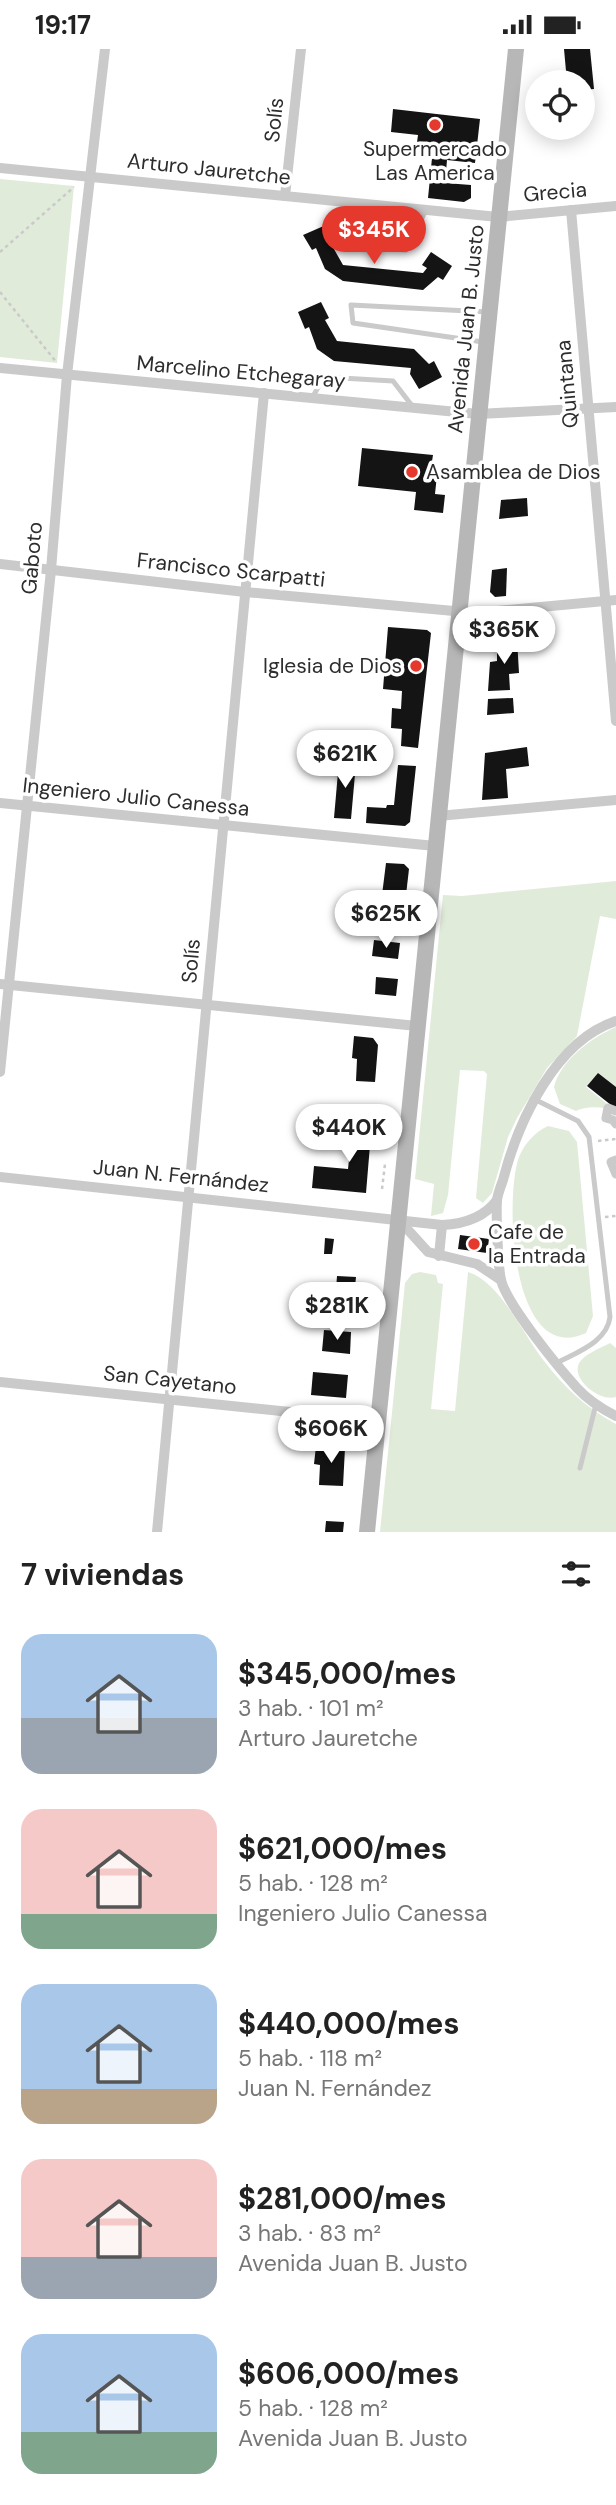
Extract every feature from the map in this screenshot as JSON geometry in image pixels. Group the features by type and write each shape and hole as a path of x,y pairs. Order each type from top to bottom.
{"main road":[{"name":"Avenida Juan B. Justo","path":"367,1532 516,49"}],"street":[{"name":"Gaboto","path":"0,1072 4,984 26,805 68,375 106,49"},
{"name":"Solís","path":"285,196 301,49"},
{"name":"Arturo Jauretche","path":"0,168 498,217"},
{"name":"Grecia","path":"498,217 616,206"},
{"name":"Quintana","path":"571,210 588,409 611,600 616,721"},
{"name":"Marcelino Etchegaray","path":"0,368 478,414 616,407"},
{"name":"Solís","path":"157,1532 264,393"},
{"name":"Francisco Scarpatti","path":"0,564 245,592 476,613 611,600"},
{"path":"438,816 616,800"},
{"name":"Ingeniero Julio Canessa","path":"0,803 435,846"},
{"path":"4,984 417,1026"},
{"path":"614,1412 596,1404 578,1389 511,1301 501,1280 497,1200 512,1146 536,1100 564,1056 589,1034 616,1021"},
{"path":"613,1113 606,1118 616,1124"},
{"name":"Juan N. Fernández","path":"0,1177 442,1225 459,1224 480,1216 497,1200"},
{"path":"399,1220 428,1252 477,1264 501,1280"},
{"path":"439,1256 442,1225"},
{"name":"San Cayetano","path":"0,1382 378,1421"}],"lane":[{"path":"358,215 358,244 406,250 426,210"},
{"path":"485,342 354,323 351,305 488,313"},
{"path":"312,398 324,377 393,381 413,407"},
{"path":"536,1100 578,1121 589,1137 610,1317 603,1336 557,1364"},
{"path":"580,1468 596,1404"}],"path":[{"path":"0,252 74,186 90,177"},
{"path":"0,292 68,375"},
{"path":"608,1140 616,1139"},
{"path":"382,1189 385,1164"}],"green space":[{"path":"0,179 74,186 57,363 0,357"},
{"path":"616,881 616,919 600,916 577,1036 547,1068 517,1118 508,1137 492,1193 483,1203 476,1198 487,1074 484,1071 460,1070 448,1195 443,1213 431,1216 434,1184 415,1179 443,895 462,896"},
{"path":"616,1027 616,1087 598,1073 586,1087 616,1111 596,1107 576,1111 560,1104 554,1087 563,1068 587,1044"},
{"path":"548,1126 569,1131 577,1142 593,1316 586,1333 561,1337 542,1326 528,1304 519,1273 514,1240 514,1178 519,1157 530,1139"},
{"path":"420,1272 436,1275 438,1283 443,1284 431,1409 455,1411 468,1272 480,1278 501,1297 559,1380 585,1404 616,1424 616,1532 380,1532 405,1283 412,1274"},
{"path":"610,1343 616,1348 616,1397 610,1398 596,1393 584,1384 578,1366 583,1358"}],"building":[{"path":"564,49 590,49 592,70 566,70"},
{"path":"393,109 480,119 475,163 447,160 445,183 471,185 471,198 464,202 428,198 432,158 415,157 418,135 391,132"},
{"path":"326,225 335,239 330,242 343,265 423,273 427,268 422,265 431,252 452,266 443,280 438,277 423,290 343,281 325,269 316,248 312,250 303,235"},
{"path":"321,302 329,318 325,320 337,341 414,349 429,364 434,361 442,377 419,389 410,374 411,368 334,361 317,349 309,327 305,329 298,312"},
{"path":"362,448 433,455 430,474 437,475 435,494 445,495 443,513 414,510 416,492 358,486"},
{"path":"527,498 528,516 499,519 501,500"},
{"path":"507,568 506,596 495,597 490,592 492,570"},
{"path":"388,627 427,630 431,633 418,748 401,746 402,729 391,728 392,708 401,709 402,691 383,689"},
{"path":"517,639 519,673 509,674 510,690 488,691 490,662 497,661 497,642"},
{"path":"513,698 514,713 487,715 488,699"},
{"path":"527,747 529,766 506,769 508,798 482,800 485,753"},
{"path":"339,761 356,763 351,819 334,818"},
{"path":"398,765 416,766 410,822 405,826 366,823 367,807 386,808 387,805 394,805"},
{"path":"386,863 404,864 409,869 403,921 379,919"},
{"path":"374,940 400,943 398,959 372,956"},
{"path":"376,977 398,979 396,996 375,994"},
{"path":"354,1036 373,1038 378,1045 375,1082 356,1081 357,1059 352,1058"},
{"path":"598,1073 616,1087 616,1109 587,1086"},
{"path":"356,1119 372,1121 366,1193 312,1188 314,1166 348,1169 353,1122 356,1122"},
{"name":"Cafe de la Entrada","path":"460,1235 489,1239 487,1253 458,1249"},
{"path":"325,1238 334,1239 332,1254 324,1254"},
{"path":"337,1276 356,1277 352,1316 334,1315"},
{"path":"324,1330 351,1332 350,1354 322,1351"},
{"path":"313,1372 348,1375 346,1398 311,1395"},
{"path":"316,1446 345,1448 343,1486 319,1485 320,1465 314,1464"},
{"path":"326,1521 344,1522 343,1532 325,1532"}],"place":[{"name":"Supermercado Las America","path":"435,125"},
{"name":"Asamblea de Dios","path":"412,472"},
{"name":"Iglesia de Dios","path":"416,666"},
{"name":"Cafe de la Entrada","path":"474,1244"}]}
